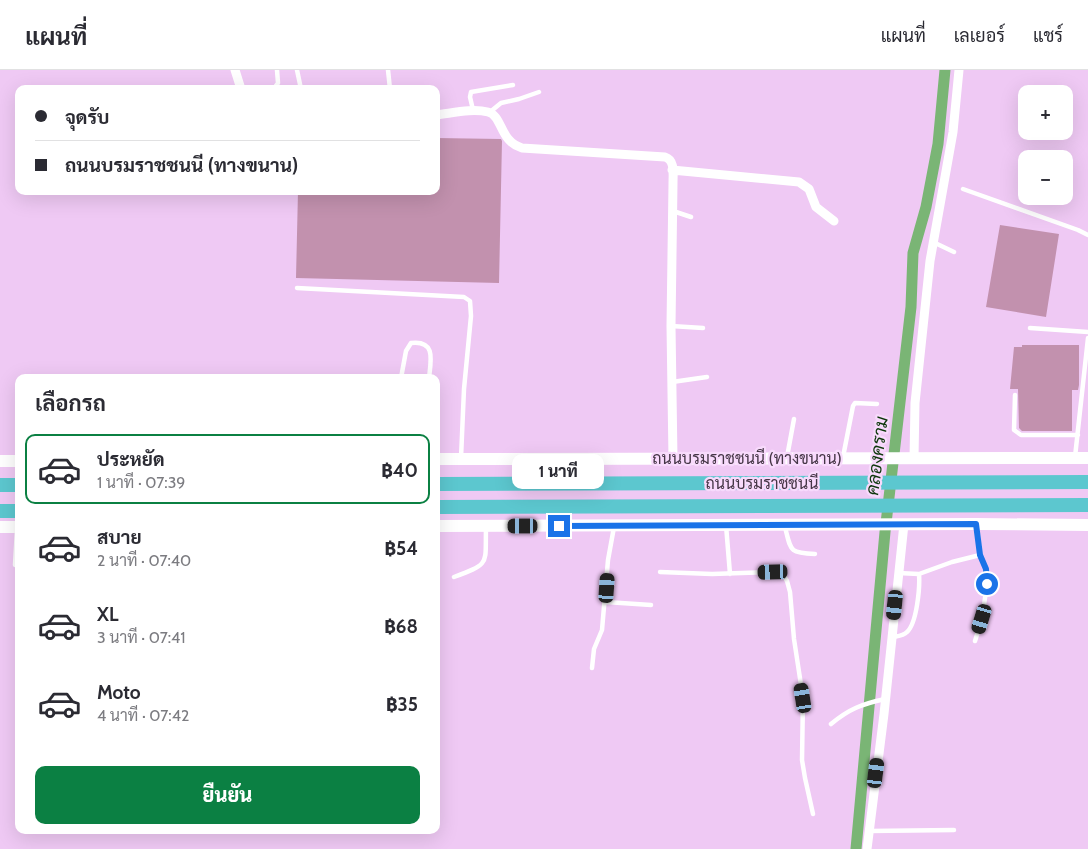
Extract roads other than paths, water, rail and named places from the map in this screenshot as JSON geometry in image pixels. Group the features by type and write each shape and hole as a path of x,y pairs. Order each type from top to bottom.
{"highway":[{"name":"ถนนบรมราชชนนี","path":"440,484 1088,482"},
{"path":"0,485 15,485"},
{"name":"ถนนบรมราชชนนี","path":"440,507 1088,505"},
{"path":"0,511 15,511"}],"main road":[{"name":"ถนนบรมราชชนนี (ทางขนาน)","path":"440,460 1082,458"},
{"path":"0,461 15,461"},
{"path":"440,526 1088,525"},
{"path":"0,527 15,527"}],"street":[{"path":"235,70 241,85"},
{"path":"913,458 915,403 933,242 953,132 959,70"},
{"path":"440,115 474,111 490,112 497,119 508,140 514,146 522,148 665,156 670,158 672,162 673,211 671,326 674,459"},
{"path":"672,170 799,182 809,189 816,208 834,221"},
{"path":"867,849 902,524"}],"lane":[{"path":"276,85 277,70"},
{"path":"297,70 300,85"},
{"path":"388,70 390,85"},
{"path":"474,111 470,97 471,92 513,85"},
{"path":"490,112 501,103 539,92"},
{"path":"963,189 1088,235"},
{"path":"673,211 691,217"},
{"path":"933,242 954,252"},
{"path":"298,288 464,297 470,301 471,316 460,459"},
{"path":"671,326 703,328"},
{"path":"1030,328 1088,332"},
{"path":"1082,458 1078,434 1088,338"},
{"path":"402,374 406,351 411,343 420,342 426,345 430,351 429,374"},
{"path":"672,382 707,378"},
{"path":"1015,394 1014,430 1016,433 1021,435 1078,434"},
{"path":"843,458 853,406 855,403 863,402 877,404"},
{"path":"787,458 794,419"},
{"path":"975,642 982,619 987,584 986,569 980,555 976,524"},
{"path":"726,525 730,574"},
{"path":"784,525 789,546 793,551 798,554 815,554"},
{"path":"454,578 480,568 485,558 486,526"},
{"path":"592,668 594,650 602,630 606,602 608,560 614,526"},
{"path":"898,573 919,574 952,562 980,555"},
{"path":"660,572 730,574 773,572 784,576 790,592 794,639 803,698 802,760 812,814"},
{"path":"891,638 904,635 909,630 918,595 919,574"},
{"path":"606,602 651,605"},
{"path":"831,724 844,714 866,703 882,700"},
{"path":"869,831 954,830"}],"waterway":[{"name":"คลองคราม","path":"856,849 885,532 911,307 913,253 926,207 938,144 945,70"}]}
